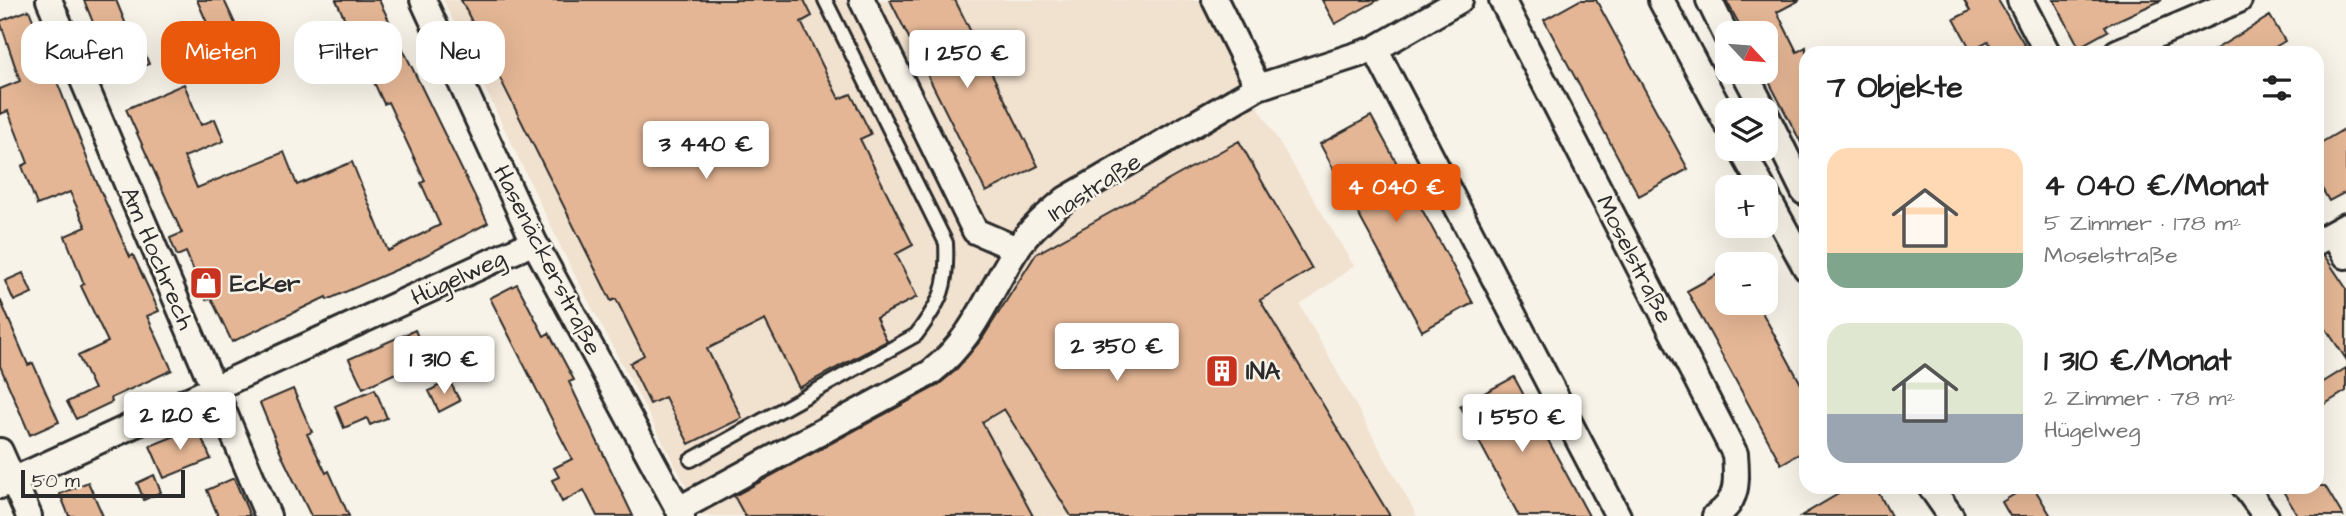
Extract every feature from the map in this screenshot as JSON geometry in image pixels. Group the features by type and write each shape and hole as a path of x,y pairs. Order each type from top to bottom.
{"street":[{"name":"Am Hochrech","path":"49,0 268,516"},
{"name":"Hasenäckerstraße","path":"423,0 534,242 681,513"},
{"path":"862,0 975,231 1017,249"},
{"path":"1215,0 1258,87"},
{"name":"Inastraße","path":"681,513 930,373 951,356 980,317 1017,249 1043,219 1066,200 1258,87 1375,49 1460,0"},
{"name":"Moselstraße","path":"1502,0 1735,454 1738,486 1725,510 1715,516"},
{"path":"1661,0 1715,101"},
{"path":"1709,0 1719,21"},
{"path":"2020,0 2044,46"},
{"path":"2131,46 2239,0"},
{"path":"1375,49 1618,516"},
{"path":"1778,138 1799,179"},
{"path":"1778,195 1799,192"},
{"path":"1778,218 1799,256"},
{"path":"2332,234 2346,256"},
{"name":"Hügelweg","path":"6,483 214,391 534,242"},
{"path":"0,451 6,483 29,516"},
{"path":"1936,494 1951,516"},
{"path":"2250,494 2266,516"}],"lane":[{"path":"691,460 916,335 936,308 947,276 946,243 825,0"}],"shaded area":[{"path":"443,0 1204,0 1261,112 1354,266 1300,305 1417,516 702,516 568,262 483,84 505,84 505,21 453,21"}],"building":[{"path":"84,0 116,0 125,21 92,21"},
{"path":"197,0 224,0 234,21 206,21"},
{"path":"336,0 379,0 389,21 346,21"},
{"path":"461,0 804,0 812,16 801,22 839,99 851,94 871,134 860,139 913,245 896,254 917,297 876,318 887,341 799,388 765,320 707,349 742,418 689,444 665,397 650,404 630,363 644,355 616,299 611,301 503,84 505,84 505,21 471,21"},
{"path":"890,0 955,0 1038,166 986,192"},
{"path":"1322,0 1378,0 1335,24"},
{"path":"1580,0 1596,0 1688,169 1639,196 1544,20"},
{"path":"1726,0 1800,0 1777,12 1797,52 1799,51 1799,139 1770,84 1778,84 1778,21 1737,21"},
{"path":"1964,0 1998,0 2025,46 1991,46 1988,41 1979,46 1969,46 1954,19 1970,11"},
{"path":"2054,0 2162,0 2105,26 2108,31 2078,46"},
{"path":"29,10 33,21 21,21 21,84 58,84 94,176 130,257 133,255 159,311 147,316 172,370 111,398 112,402 76,419 67,402 94,389 78,356 108,342 81,286 84,284 65,236 86,227 70,192 37,205 22,166 28,163 8,111 0,114 0,89 20,81 0,21"},
{"path":"2270,16 2285,41 2277,46 2221,46"},
{"path":"402,47 416,76 416,84 420,84 488,223 405,266 327,300 326,297 232,342 211,298 206,300 186,252 177,256 170,238 182,233 126,109 184,84 201,125 215,119 224,141 184,157 197,188 284,152 297,185 352,162 388,251 440,225 421,183 425,181 388,102 384,104 375,84 402,84"},
{"path":"1371,116 1473,303 1422,331 1320,144"},
{"path":"2346,128 2346,192 2329,201 2324,192 2324,141"},
{"path":"1239,141 1312,269 1260,300 1390,516 1071,516 1004,409 982,422 1033,516 745,516 734,496 937,386 955,371 982,339 1036,254"},
{"path":"2324,255 2346,288 2346,359 2324,326"},
{"path":"23,273 32,293 14,301 5,281"},
{"path":"1715,276 1715,315 1764,315 1799,380 1799,454 1781,464 1687,291"},
{"path":"517,284 544,336 549,333 574,380 569,382 633,516 597,516 584,490 562,502 552,480 559,477 554,468 572,459 490,298"},
{"path":"0,299 28,365 33,363 59,422 30,435 0,366"},
{"path":"415,330 427,359 363,388 349,359"},
{"path":"2346,368 2346,391 2324,405 2324,382"},
{"path":"1514,377 1589,516 1519,516 1460,406"},
{"path":"449,380 460,401 439,412 429,391"},
{"path":"293,389 312,432 307,434 326,473 329,471 349,516 311,516 282,456 260,403"},
{"path":"375,389 387,418 370,425 367,418 344,428 335,406"},
{"path":"197,427 211,459 164,478 150,446"},
{"path":"154,475 161,492 144,500 137,483"},
{"path":"234,478 250,516 218,516 207,490"},
{"path":"88,482 103,516 69,516 60,494"},
{"path":"2325,486 2343,516 2298,516 2285,494 2324,494"},
{"path":"1838,494 1879,494 1891,516 1801,516"},
{"path":"2015,494 2038,494 2051,516 2010,516 2002,502"}],"place":[{"name":"Ecker","path":"206,283"},
{"name":"INA","path":"1222,371"}]}
